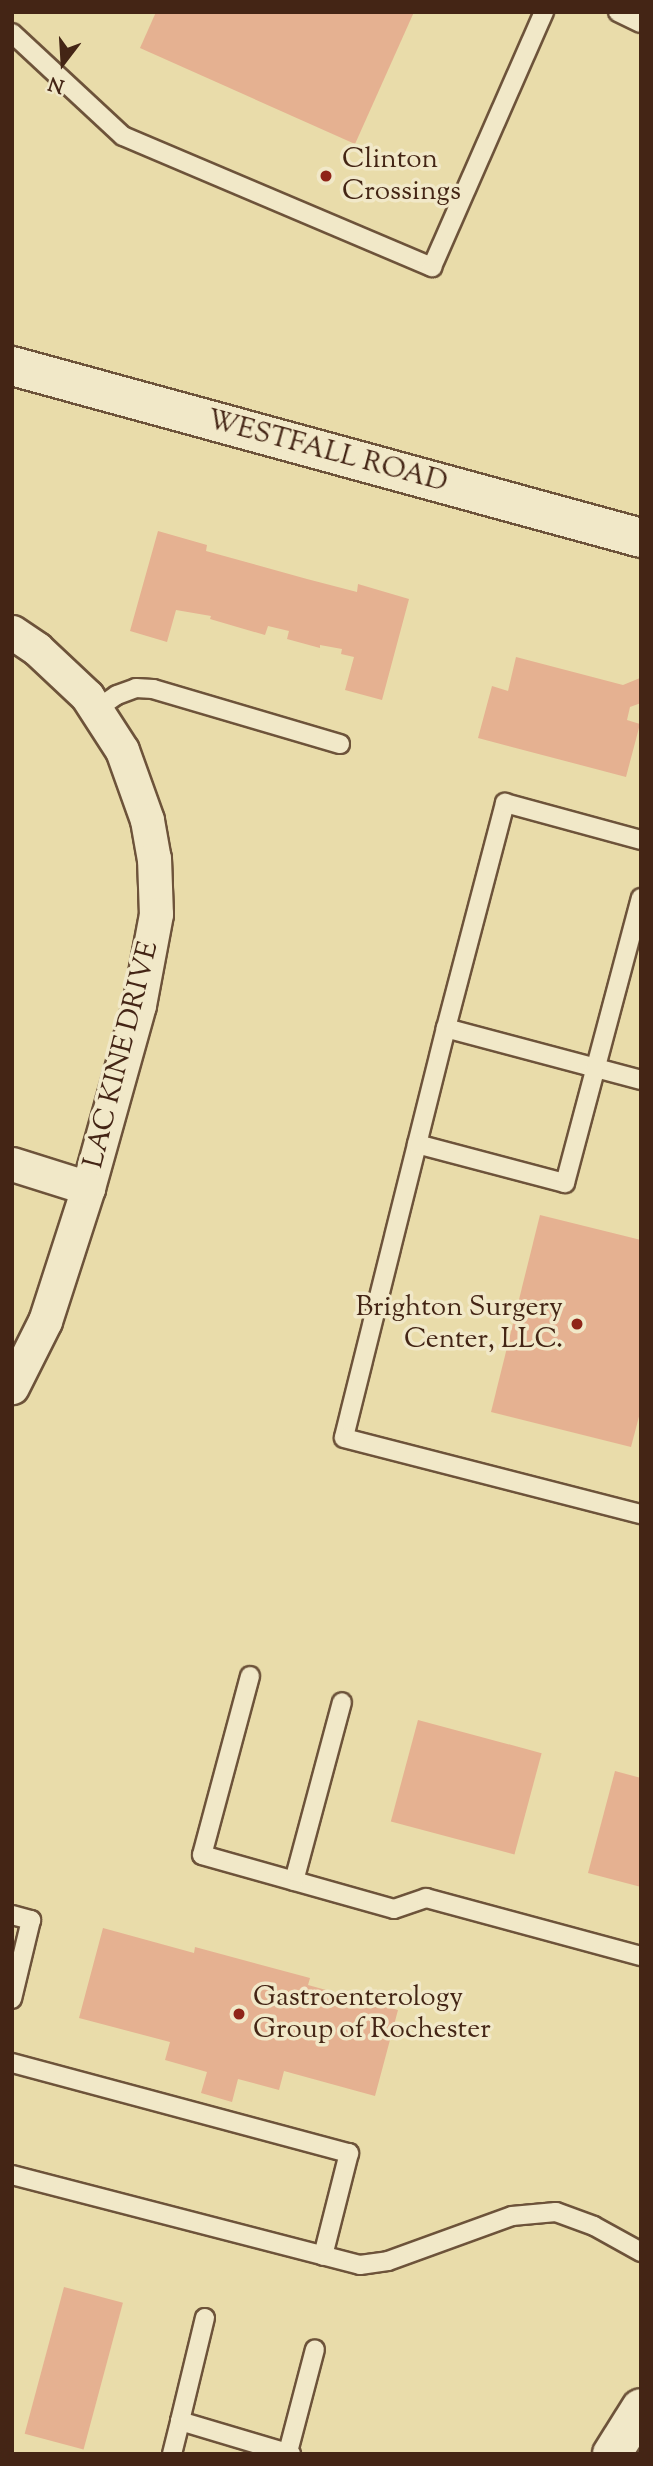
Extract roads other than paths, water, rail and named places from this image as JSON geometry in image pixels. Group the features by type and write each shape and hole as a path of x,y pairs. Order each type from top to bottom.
{"street":[{"name":"WESTFALL ROAD","path":"12,366 641,538"},
{"name":"LAC KINE DRIVE","path":"12,632 65,672 97,709 122,750 147,820 154,858 156,914 139,1005 88,1188 45,1321 28,1362 12,1387"},
{"path":"12,1164 88,1188"},
{"path":"612,2454 641,2408"}],"lane":[{"path":"12,33 123,136 432,267 544,12"},
{"path":"618,12 641,23"},
{"path":"97,709 117,695 136,688 153,689 340,744"},
{"path":"641,840 505,803 344,1438 641,1514"},
{"path":"417,1144 565,1183 641,898"},
{"path":"446,1028 641,1080"},
{"path":"250,1676 202,1855 394,1909 426,1898 641,1956"},
{"path":"294,1881 342,1702"},
{"path":"12,1915 32,1920 12,1999"},
{"path":"12,2063 349,2153 323,2256"},
{"path":"12,2175 360,2266 388,2261 512,2216 556,2213 594,2226 641,2252"},
{"path":"172,2454 205,2318"},
{"path":"180,2421 289,2453 315,2349"}],"place":[{"name":"Clinton Crossings","path":"326,176"},
{"name":"Brighton Surgery Center, LLC.","path":"577,1324"},
{"name":"Gastroenterology Group of Rochester","path":"239,2014"}]}
